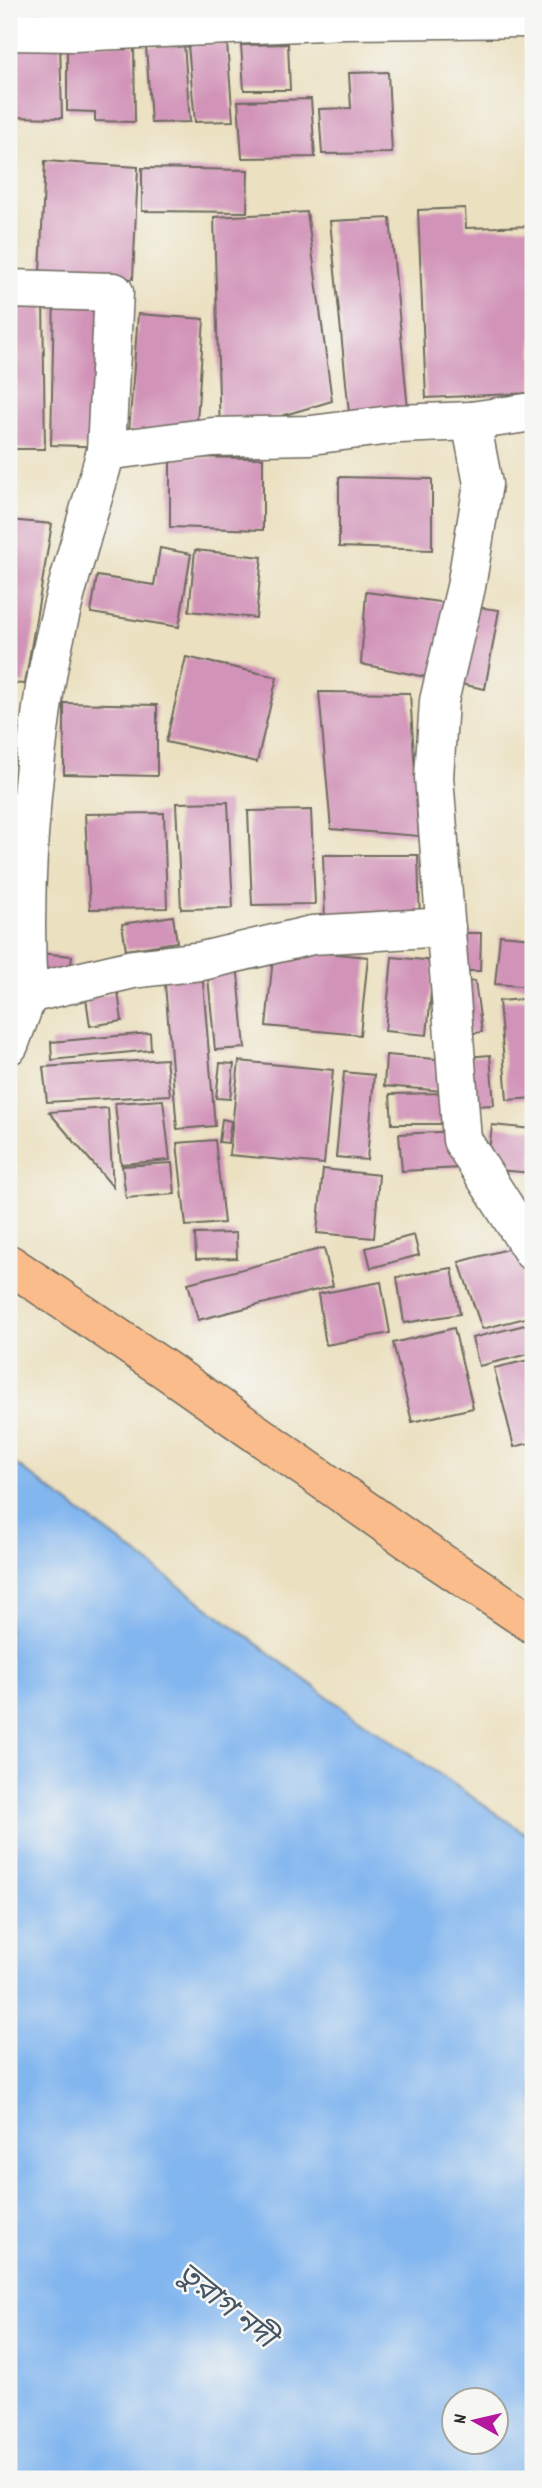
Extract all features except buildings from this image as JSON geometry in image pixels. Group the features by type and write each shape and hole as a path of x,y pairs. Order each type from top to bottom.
{"highway":[{"path":"9,1264 166,1370 418,1548 533,1624"}],"street":[{"path":"9,31 73,32 359,20 533,18"},
{"path":"9,289 114,292 106,451 63,610 46,685 29,826 25,946 28,994 9,1045"},
{"path":"106,451 213,437 311,435 399,424 471,421 533,412"},
{"path":"471,421 483,484 466,587 439,701 434,778 462,1140 533,1252"},
{"path":"28,994 133,969 202,961 312,934 446,927"}],"water":[{"name":"তুরাগ নদী","path":"9,1459 335,1702 533,1839 533,2479 9,2479"}]}
